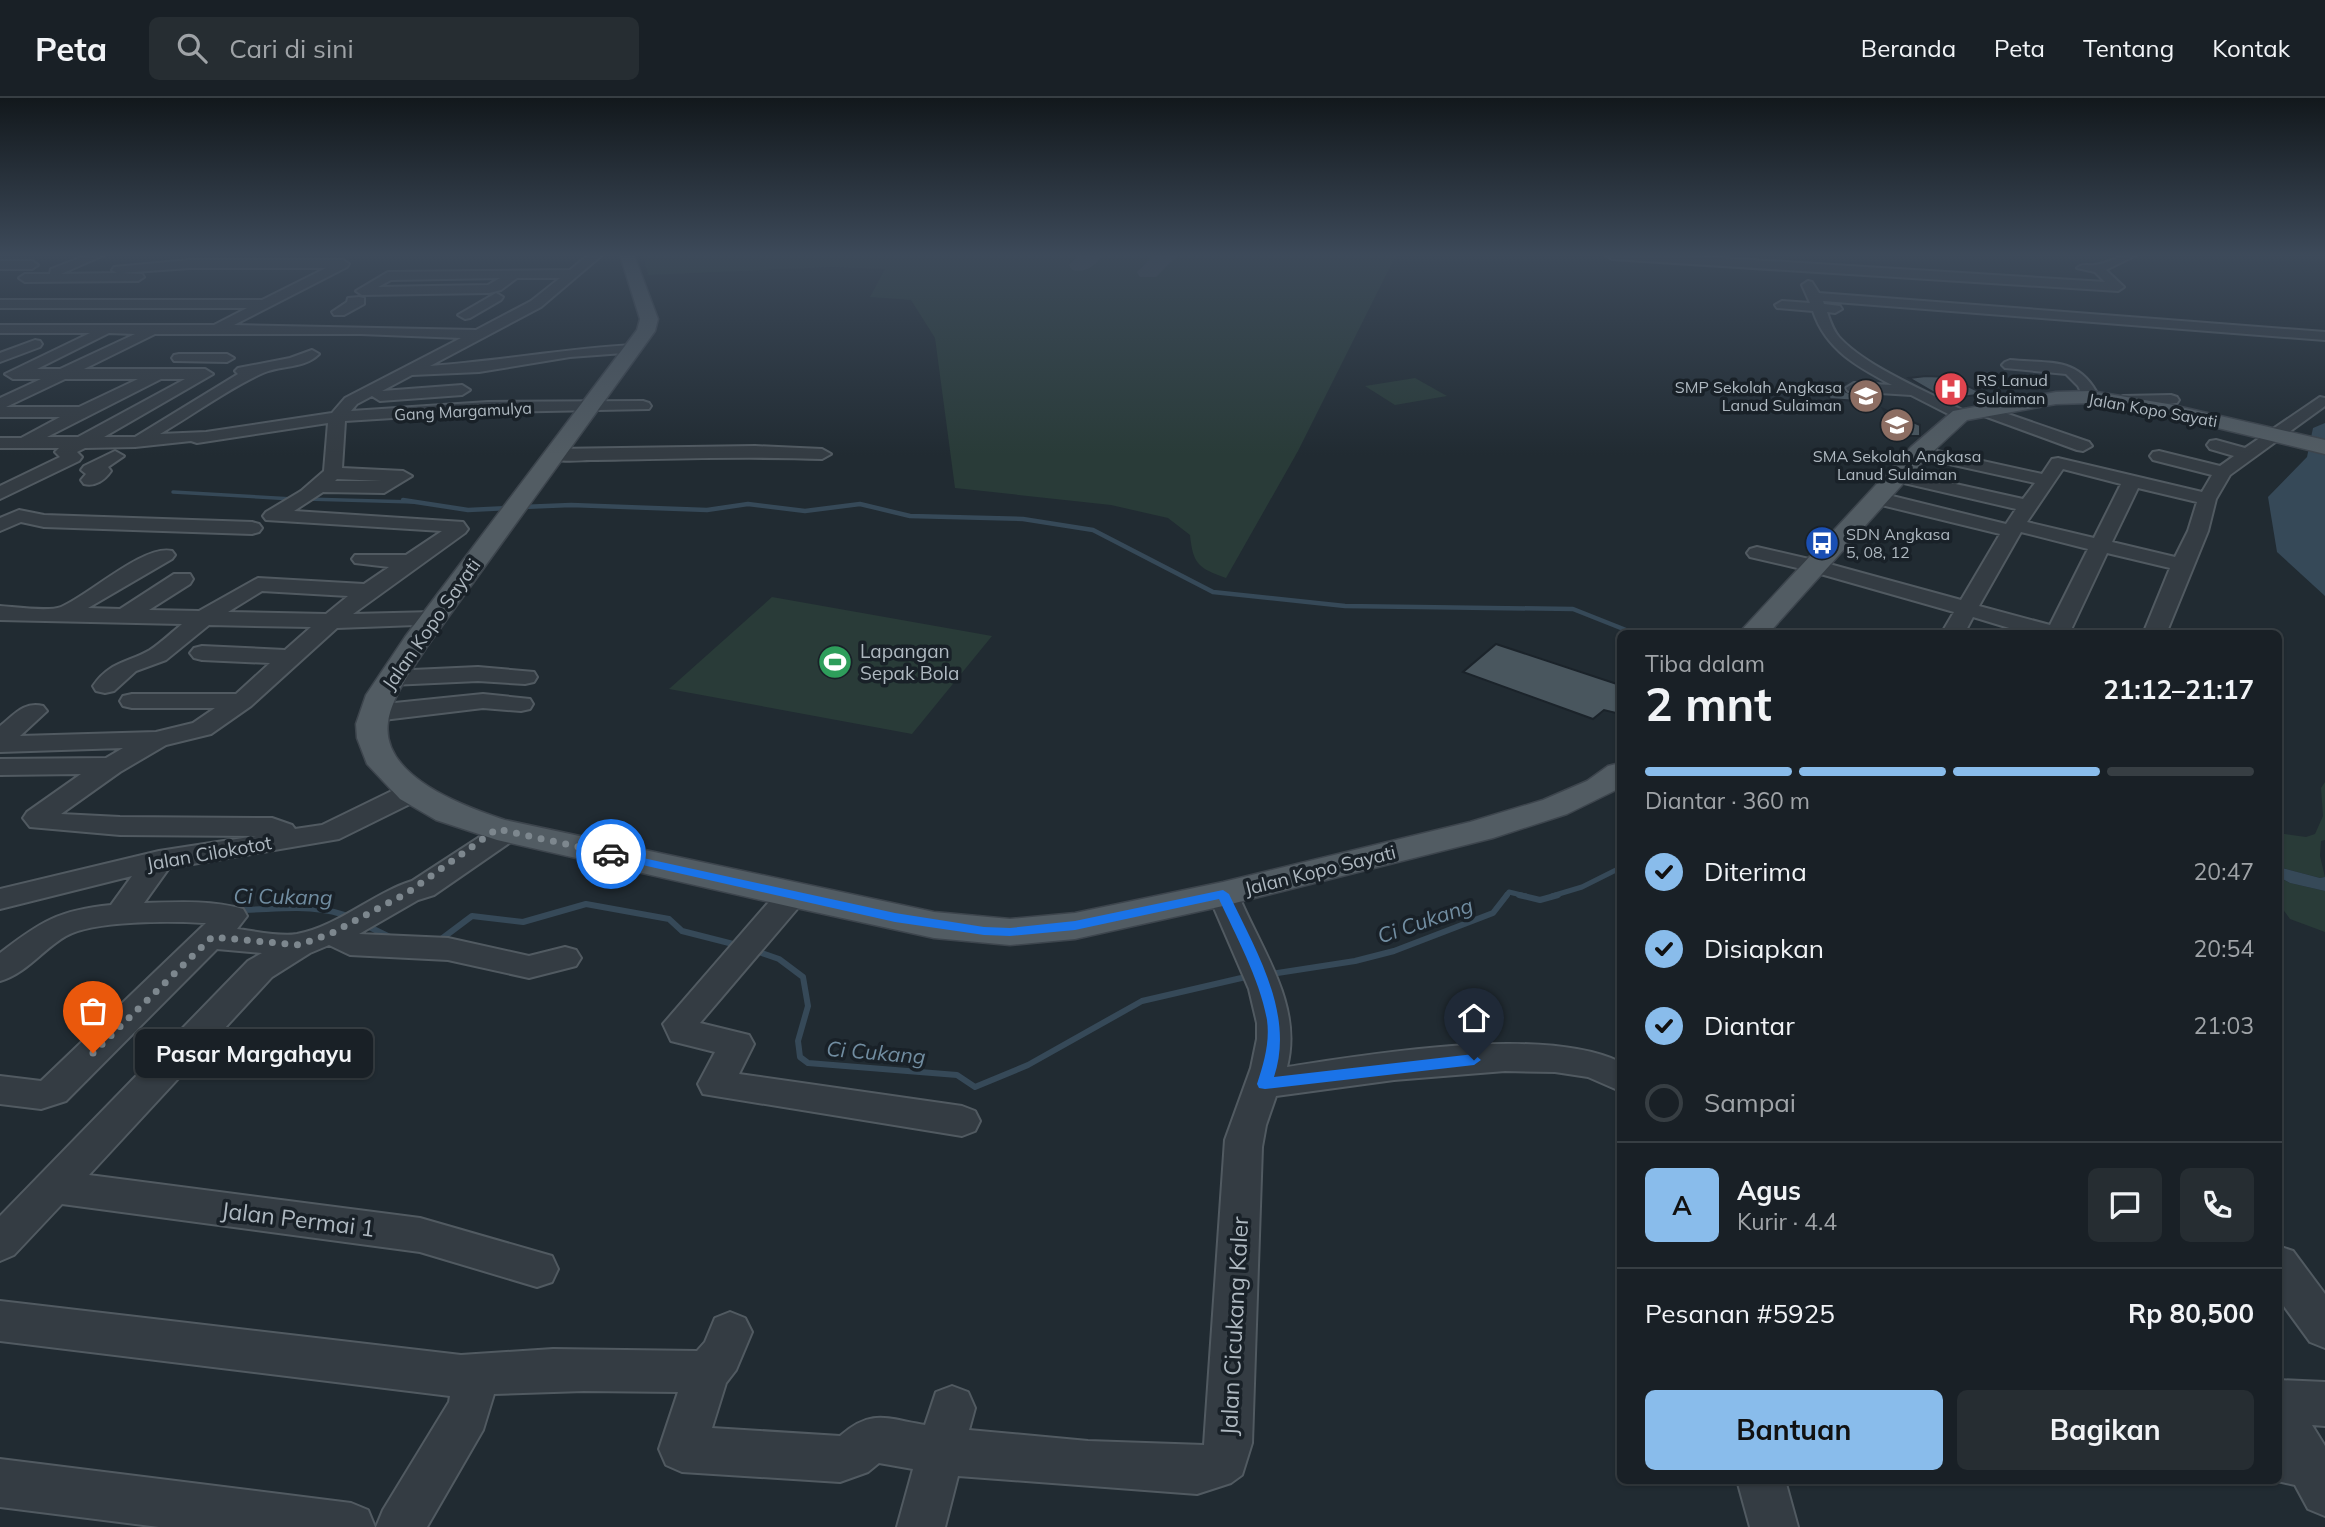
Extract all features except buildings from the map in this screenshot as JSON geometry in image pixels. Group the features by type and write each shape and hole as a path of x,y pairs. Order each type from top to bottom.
{"main road":[{"name":"Jalan Kopo Sayati","path":"648,322 646,331 391,678 374,713 372,724 376,751 384,764 412,792 448,813 502,830 792,895 934,925 1010,932 1075,926 1223,894 1480,830 1555,807 1599,788 1617,775"},
{"name":"Jalan Kopo Sayati","path":"1971,412 2056,398 2091,397 2123,401 2318,445"},
{"path":"1755,630 1807,562 1876,498 1919,452 1971,412"}],"street":[{"path":"0,329 19,322"},
{"path":"6,378 123,322"},
{"path":"215,330 231,322"},
{"path":"334,473 337,425 356,397 501,322"},
{"path":"1825,322 1833,340 1925,394 1971,412 2083,446"},
{"path":"2220,322 2325,336"},
{"path":"1812,326 1829,353 1872,352"},
{"path":"0,329 361,330 479,334"},
{"path":"0,404 154,330"},
{"path":"125,344 252,344 278,330"},
{"path":"293,345 321,330"},
{"path":"135,442 256,371 297,361 361,330"},
{"path":"0,354 34,344 79,344"},
{"path":"0,493 201,374 225,364 244,349"},
{"path":"402,372 488,366 570,353 632,349"},
{"path":"96,359 225,364 297,361"},
{"path":"225,364 256,371"},
{"path":"2010,365 2073,371 2085,384 2091,397"},
{"path":"6,378 62,374 201,374"},
{"path":"0,429 111,374"},
{"path":"22,444 158,374"},
{"path":"1854,388 1925,394"},
{"path":"356,397 462,390"},
{"name":"Gang Margamulya","path":"337,425 488,407 589,407 643,398 603,390"},
{"path":"488,407 499,392"},
{"path":"2123,401 2171,400"},
{"path":"2156,630 2198,531 2207,499 2224,472 2277,436 2320,402"},
{"path":"0,412 82,412"},
{"path":"135,413 225,414 199,436"},
{"path":"75,450 135,442 337,425 378,432"},
{"path":"0,443 115,456 90,470 102,471 90,480"},
{"path":"2216,445 2248,454"},
{"path":"554,454 624,455 719,450 822,454"},
{"path":"1919,452 2046,480"},
{"path":"2159,456 2224,472"},
{"path":"1955,630 2013,528 2059,462 2207,499"},
{"path":"0,742 157,739 195,732 242,701 368,591 459,527 398,520 273,516 308,494 334,473 403,476 384,487 308,494"},
{"path":"1897,476 2028,506"},
{"path":"2052,630 2120,507 2132,480"},
{"path":"1876,498 2182,565"},
{"path":"0,525 23,516 44,521 252,528"},
{"path":"1757,554 1807,562 2040,630"},
{"path":"64,614 142,565 165,555"},
{"path":"362,559 411,562"},
{"path":"125,616 182,579"},
{"path":"171,618 105,666 128,666 158,655 203,618 258,584 368,591"},
{"path":"0,613 331,621 433,619"},
{"path":"202,653 292,657"},
{"path":"105,686 128,666"},
{"path":"391,678 469,674 526,677"},
{"path":"132,701 242,701"},
{"path":"374,713 459,703 521,704"},
{"path":"0,742 34,711"},
{"path":"157,739 111,766 37,820 120,826 272,827 282,831 285,840"},
{"path":"0,767 111,766"},
{"name":"Jalan Cilokotot","path":"0,899 159,860 335,831 412,792"},
{"path":"0,1243 245,983 274,959 299,945 340,930 423,888 464,863 502,830"},
{"path":"125,909 159,860"},
{"path":"1223,894 1259,975 1274,1021 1273,1057 1265,1084 1501,1057 1544,1057 1577,1061 1596,1064 1617,1074"},
{"path":"792,895 680,1024 683,1032 737,1044 717,1084 962,1121"},
{"path":"0,970 65,923 125,909 232,916 53,1091 41,1095 0,1090"},
{"path":"340,930 350,944 447,949 529,967 565,958"},
{"path":"212,937 299,945"},
{"name":"Jalan Cicukang Kaler","path":"947,1429 1088,1464 1197,1470 1214,1466 1225,1458 1229,1443 1235,1264 1244,1139 1250,1113 1265,1084"},
{"name":"Jalan Permai 1","path":"55,1187 393,1231 444,1241 537,1269"},
{"path":"2282,1269 2325,1328"},
{"path":"0,1321 461,1376 494,1372 609,1370 707,1372"},
{"path":"730,1332 721,1356 707,1372 682,1442 682,1449 840,1459 852,1457 871,1439 947,1429 921,1527"},
{"path":"400,1527 467,1414 472,1400 472,1387 461,1376"},
{"path":"2282,1402 2325,1404"},
{"path":"2282,1420 2304,1472"},
{"path":"0,1483 351,1527"},
{"path":"1763,1484 1774,1527"}],"green space":[{"path":"925,322 1363,322 1298,451 1226,578 1199,564 1193,553 1190,535 1168,518 1111,505 955,488 935,338"},
{"path":"1415,378 1447,396 1395,405 1365,386"},
{"name":"Lapangan Sepak Bola","path":"772,597 992,636 912,734 669,689"},
{"path":"2325,782 2325,840 2321,841 2320,856 2325,877 2320,878 2282,868 2282,834 2306,837 2315,834 2323,816 2321,788"},
{"path":"2282,879 2325,891 2325,932 2290,919 2282,908"}],"water":[{"path":"2325,423 2325,596 2277,552 2268,497 2307,457 2313,428"},
{"path":"2282,868 2325,877 2325,891 2282,879"}],"waterway":[{"path":"173,492 293,499"},
{"path":"306,499 414,502"},
{"path":"403,500 468,510 509,508"},
{"path":"522,507 571,505 707,510 748,504 805,511 860,504 910,516 1023,519 1093,530 1213,592 1345,606 1573,609 1626,630"},
{"name":"Ci Cukang","path":"1552,896 1582,887 1617,870"},
{"name":"Ci Cukang","path":"1506,896 1509,892 1526,896"},
{"name":"Ci Cukang","path":"1271,974 1355,961 1394,951 1493,913 1507,895"},
{"name":"Ci Cukang","path":"1519,895 1540,900 1558,895"},
{"name":"Ci Cukang","path":"440,940 472,916 523,922 586,904 669,919 682,931 737,945"},
{"name":"Ci Cukang","path":"238,910 310,908 352,918"},
{"name":"Ci Cukang","path":"363,924 392,938"},
{"name":"Ci Cukang","path":"756,951 779,959 803,977 808,1006 798,1041 800,1057 808,1063 957,1075 975,1087 1028,1065 1142,1001 1250,976"}],"way so far":[{"path":"93,1053 212,937 299,945 332,933 407,893 416,884 455,861 497,829 611,854"}],"place":[{"name":"RS Lanud Sulaiman","path":"1951,389"},
{"name":"SMP Sekolah Angkasa Lanud Sulaiman","path":"1866,396"},
{"name":"SMA Sekolah Angkasa Lanud Sulaiman","path":"1897,425"},
{"name":"SDN Angkasa 5, 08, 12","path":"1822,543"},
{"name":"Lapangan Sepak Bola","path":"835,662"},
{"name":"Pasar Margahayu","path":"93,1053"}],"route":[{"path":"611,854 895,917 984,931 1010,932 1075,926 1223,894 1228,910 1253,959 1274,1021 1273,1057 1265,1084 1474,1060"}]}
